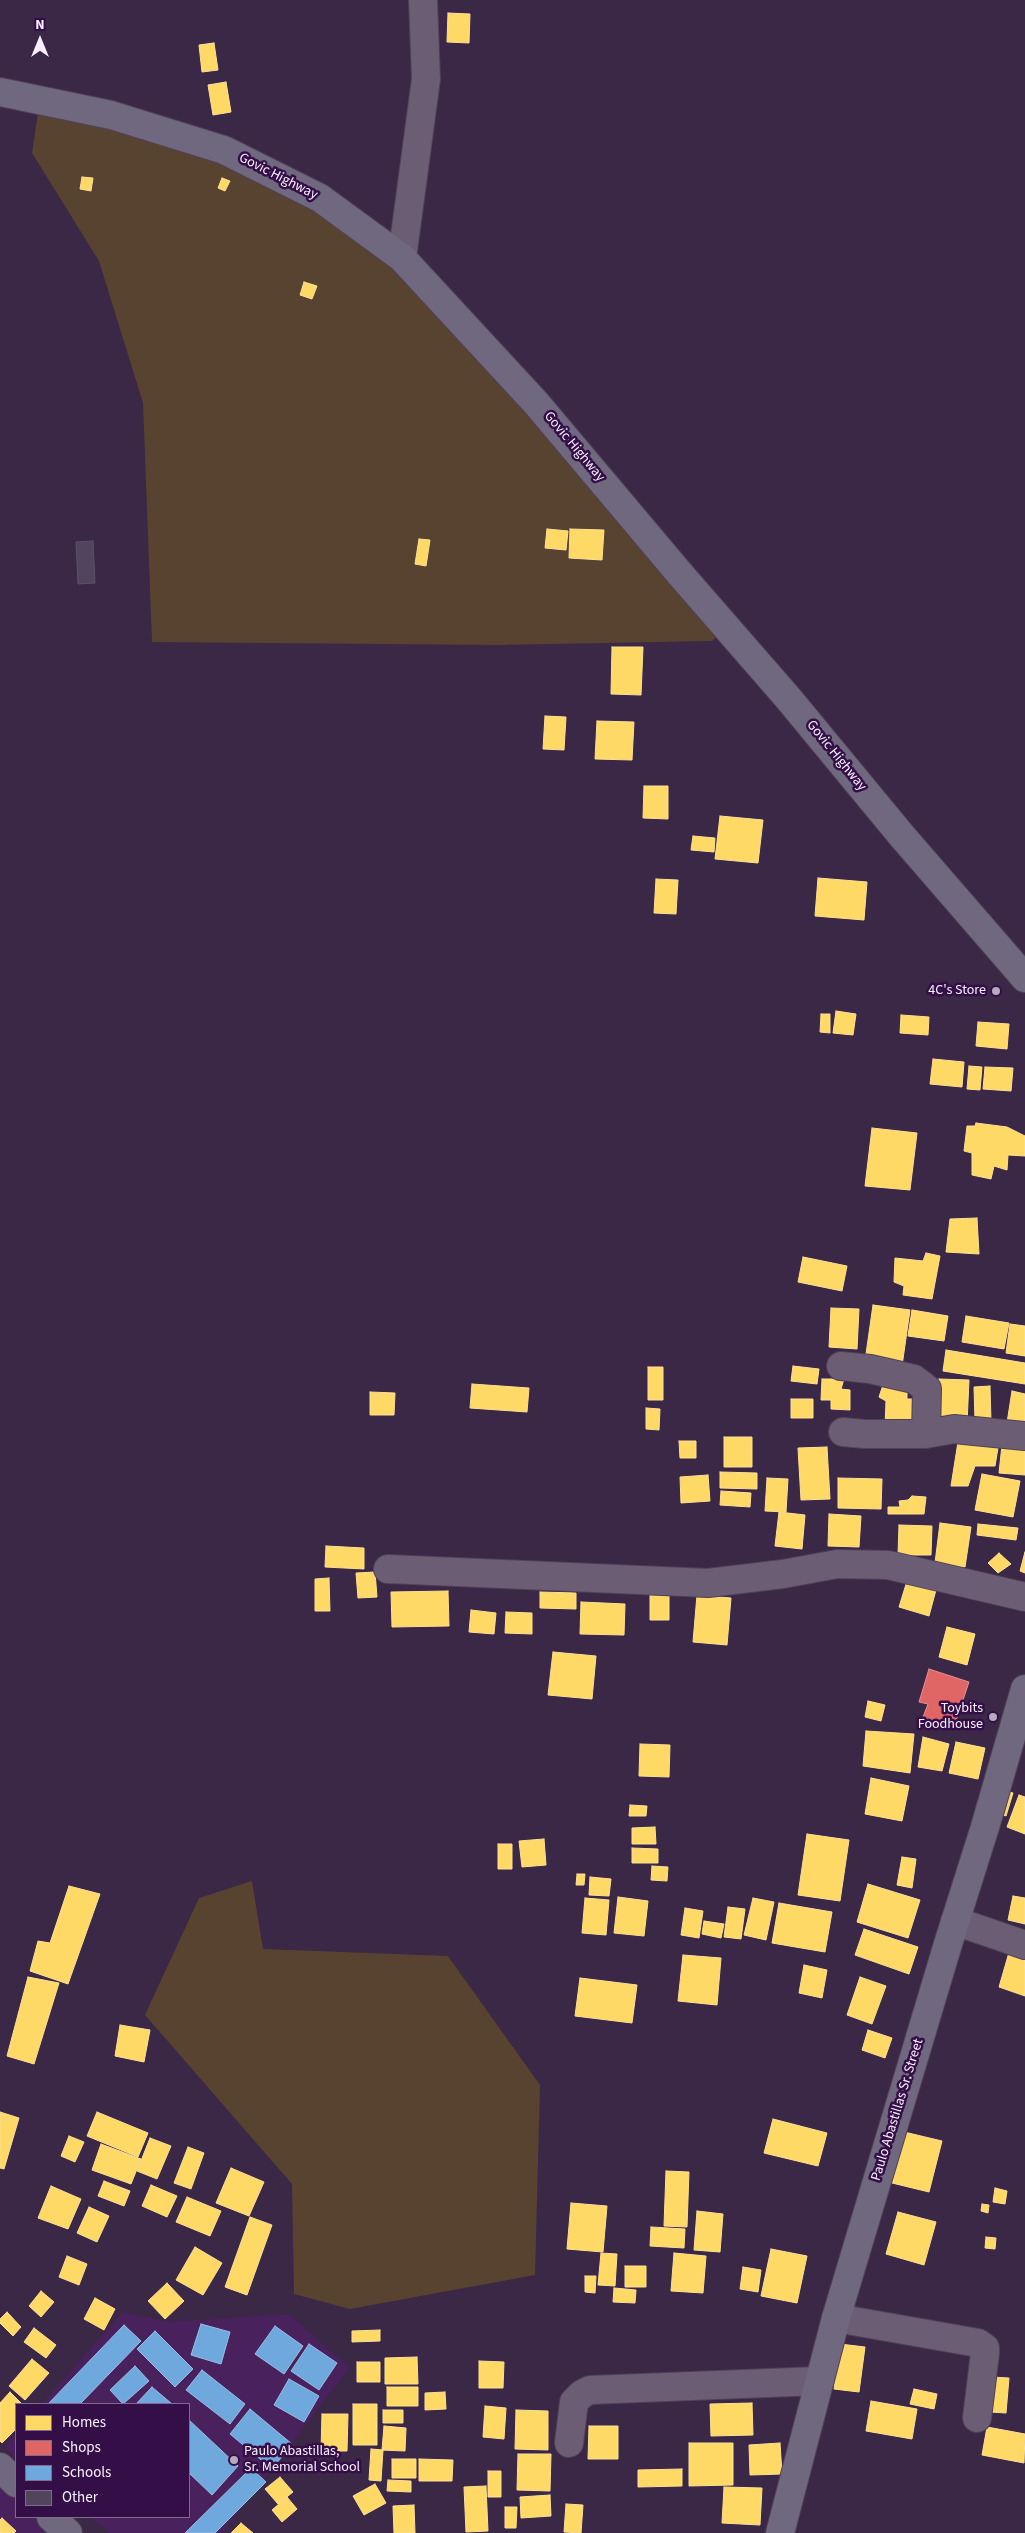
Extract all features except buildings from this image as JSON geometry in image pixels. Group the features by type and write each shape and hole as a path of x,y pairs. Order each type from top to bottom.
{"main road":[{"name":"Govic Highway","path":"0,92 111,115 224,150 320,198 402,258 536,403 680,574 788,698 902,836 1025,978"},
{"name":"Paulo Abastillas Sr. Street","path":"780,2533 836,2318 955,1921 986,1827 1025,1689"},
{"path":"0,2467 15,2482"}],"street":[{"path":"402,258 426,79 423,0"},
{"path":"841,1366 870,1369 914,1379 927,1389 926,1434"},
{"path":"843,1432 926,1434 954,1428 1025,1436"},
{"path":"388,1569 708,1583 783,1574 837,1564 888,1565 1025,1597"},
{"path":"955,1921 1025,1946"},
{"path":"836,2318 978,2343 985,2348 985,2353 977,2418"},
{"path":"569,2443 574,2402 582,2394 590,2390 819,2381"}],"shaded area":[{"path":"40,100 111,115 348,217 727,628 712,641 496,645 152,642 143,403 99,261 32,153"},
{"path":"252,1881 263,1949 448,1956 540,2085 535,2275 350,2309 294,2294 292,2184 145,2015 199,1898"},
{"name":"Paulo Abastillas, Sr. Memorial School","path":"123,2312 168,2322 289,2314 349,2368 222,2533 110,2533 91,2518 190,2518 190,2403 43,2403"},
{"path":"15,2435 15,2457 4,2448"},
{"path":"0,2469 15,2484 15,2518 51,2518 67,2533 0,2533"}],"place":[{"name":"4C's Store","path":"996,991"},
{"name":"Toybits Foodhouse","path":"993,1717"},
{"name":"Paulo Abastillas, Sr. Memorial School","path":"234,2460"}]}
